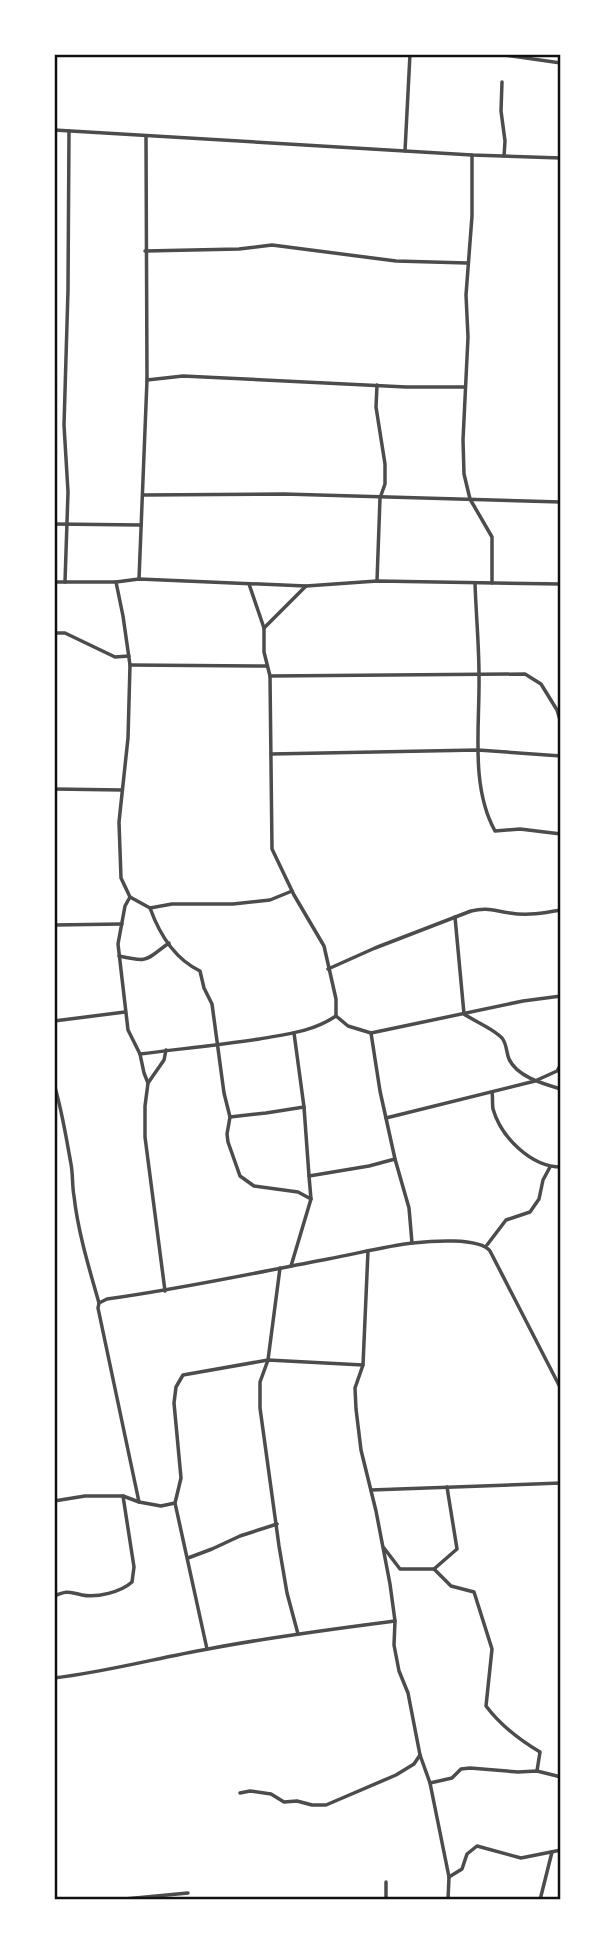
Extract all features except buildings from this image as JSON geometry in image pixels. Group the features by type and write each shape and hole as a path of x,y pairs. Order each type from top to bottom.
{"street":[{"path":"405,151 410,54"},
{"path":"500,54 561,63"},
{"path":"502,82 504,156"},
{"path":"54,130 561,158"},
{"path":"65,582 68,492 64,425 69,131"},
{"path":"139,579 147,380 146,136"},
{"path":"472,155 472,216 467,263 468,337 464,463 470,499 492,537 492,583"},
{"path":"145,251 272,245 396,261 467,263"},
{"path":"147,380 183,376 465,387"},
{"path":"377,385 376,407 386,484 380,498 377,581"},
{"path":"143,495 284,494 561,502"},
{"path":"54,524 141,525"},
{"path":"54,582 116,582 139,579 306,586 377,581 561,584"},
{"path":"116,582 130,665 128,738 119,822 121,878 130,897 150,908 172,904 233,904 270,900 292,891"},
{"path":"475,583 479,676 478,750 483,799 488,818 495,831 520,829 561,834"},
{"path":"249,584 264,628 266,666 270,676 272,849 292,891 324,946 336,999 337,1016 348,1026 371,1033 523,1001 561,996"},
{"path":"264,628 306,586"},
{"path":"54,633 65,633 115,657 129,656"},
{"path":"130,665 266,666"},
{"path":"270,676 525,674 541,684 557,710 561,723"},
{"path":"271,754 478,750 561,756"},
{"path":"54,789 122,790"},
{"path":"130,897 125,906 118,944 119,956 130,1038 139,1054 148,1083"},
{"path":"150,908 156,926 178,956 200,971 212,1004 230,1117 228,1142 240,1176 254,1186 299,1192 311,1199"},
{"path":"328,969 375,948 483,908 510,914 561,910"},
{"path":"455,917 464,1014"},
{"path":"54,925 122,924"},
{"path":"119,956 141,961 155,955 169,943"},
{"path":"54,1021 126,1012"},
{"path":"464,1014 500,1035 513,1065 535,1081 561,1089"},
{"path":"139,1054 294,1033 321,1027 337,1016"},
{"path":"291,1266 311,1199 304,1107 294,1033"},
{"path":"371,1033 386,1118 409,1208 412,1243"},
{"path":"166,1050 164,1060 148,1083 145,1106 145,1138 166,1291"},
{"path":"386,1118 535,1081 557,1071 561,1064"},
{"path":"54,1083 61,1104 74,1198 99,1303 100,1321 139,1502"},
{"path":"492,1092 493,1108 510,1139 522,1152 550,1167 561,1167"},
{"path":"230,1117 304,1107"},
{"path":"309,1176 395,1159"},
{"path":"486,1246 506,1220 530,1212 539,1199 543,1180 550,1167"},
{"path":"99,1303 107,1299 166,1291 412,1243 463,1241 486,1246"},
{"path":"486,1246 561,1389"},
{"path":"368,1251 363,1365 355,1388 356,1409 396,1621 394,1645 399,1671 408,1693 420,1755 430,1783 449,1877 448,1900"},
{"path":"280,1268 268,1360 260,1382 260,1408 287,1593 298,1634"},
{"path":"207,1649 175,1503 181,1478 174,1403 176,1387 183,1376 268,1360 363,1365"},
{"path":"371,1490 561,1483"},
{"path":"382,1546 400,1569 434,1569 457,1549 447,1488"},
{"path":"54,1500 85,1496 123,1496 161,1506 175,1503"},
{"path":"54,1596 65,1591 83,1595 104,1594 128,1586 132,1582 134,1567 123,1496"},
{"path":"188,1558 277,1524"},
{"path":"434,1569 451,1586 474,1592 492,1649 486,1706 518,1739 540,1752 537,1771"},
{"path":"54,1678 83,1675 207,1649 396,1621"},
{"path":"240,1793 250,1791 271,1794 284,1802 326,1805 396,1775 414,1764 420,1755"},
{"path":"430,1783 452,1778 461,1769 470,1768 537,1771 561,1777"},
{"path":"449,1877 462,1869 467,1854 477,1846 521,1858 561,1850"},
{"path":"540,1900 552,1852"},
{"path":"386,1882 386,1900"},
{"path":"114,1900 188,1893"}]}
